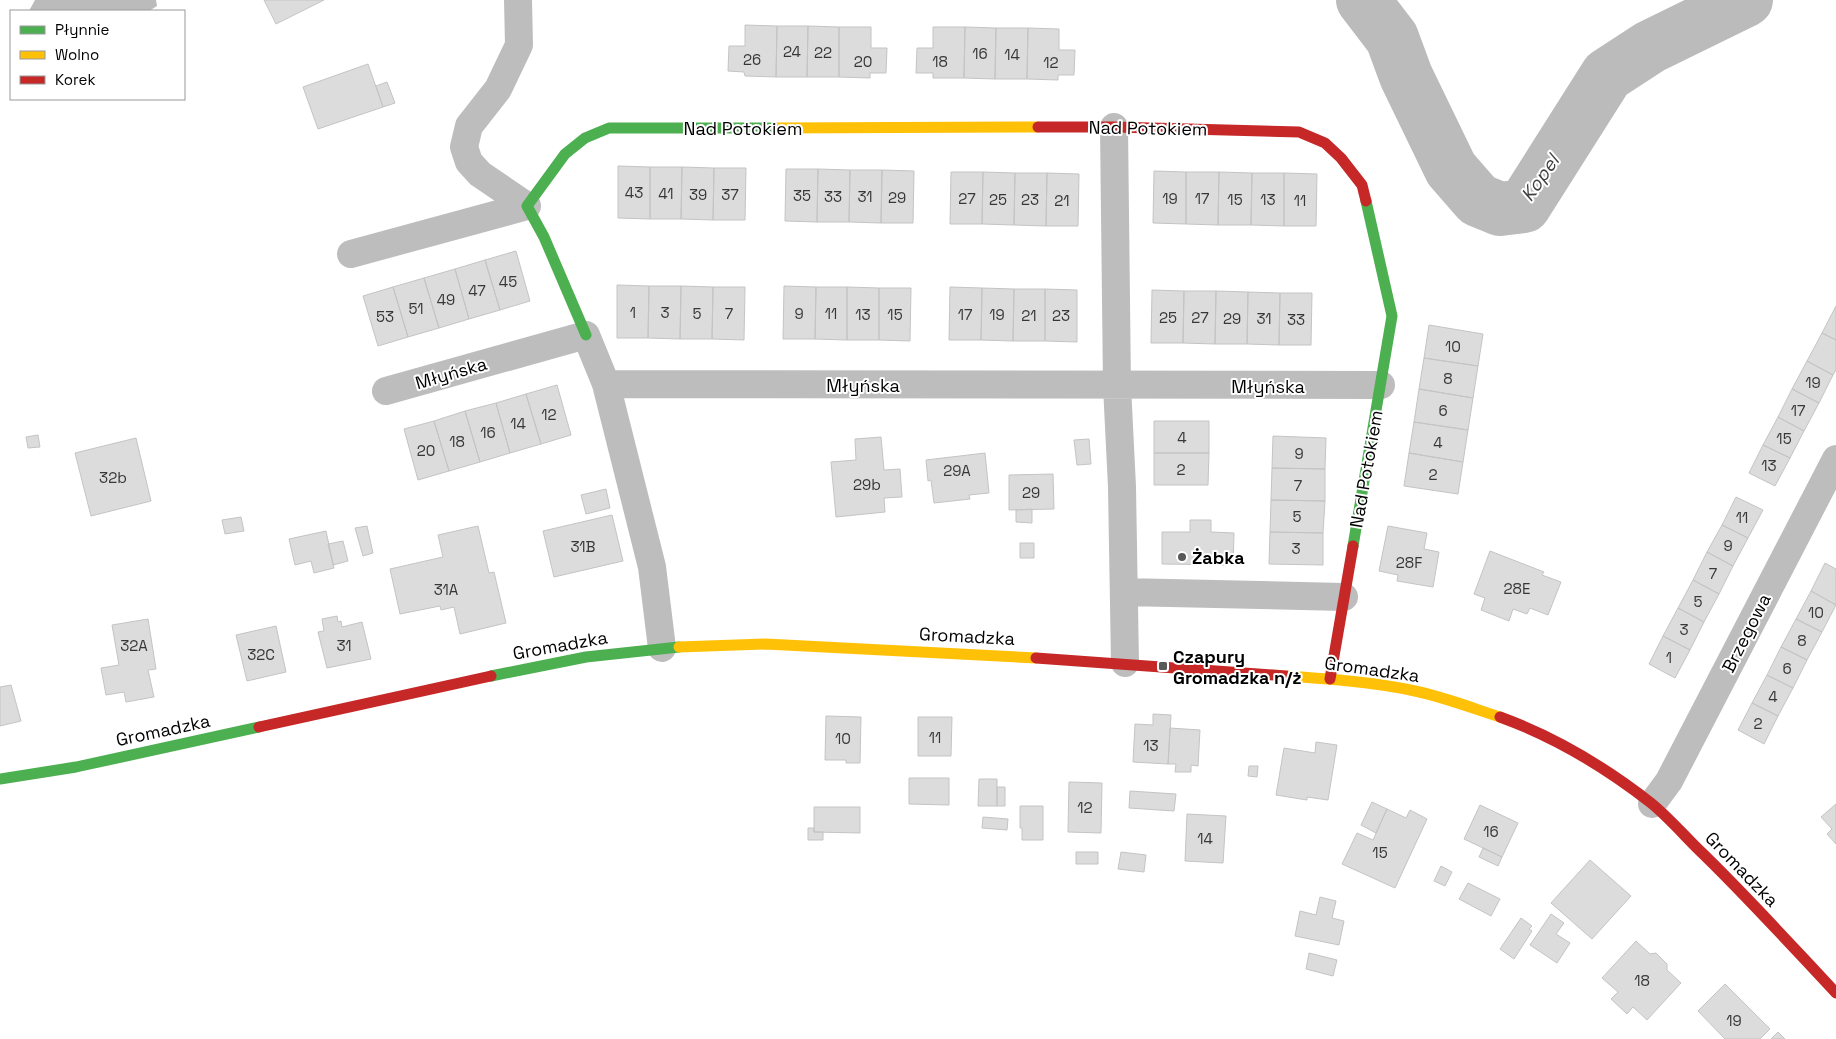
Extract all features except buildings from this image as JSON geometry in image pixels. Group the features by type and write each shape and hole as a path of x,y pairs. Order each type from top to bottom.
{"street":[{"path":"518,0 520,45 498,89 469,126 464,147 469,162 480,174 527,206 544,237 606,384 652,567 662,648"},
{"path":"1114,127 1117,386 1122,487 1124,663"},
{"name":"Nad Potokiem","path":"527,206 565,154 585,138 609,128 1114,127 1299,132 1325,143 1341,158 1362,185 1392,316 1330,679"},
{"path":"351,254 527,206"},
{"name":"Młyńska","path":"386,391 586,335"},
{"name":"Młyńska","path":"606,384 1381,386"},
{"name":"Brzegowa","path":"1652,804 1669,781 1836,459"},
{"path":"1124,592 1344,597"},
{"name":"Gromadzka","path":"0,779 76,767 509,672 586,657 662,648 766,644 1124,663 1330,679 1415,691 1465,705 1513,722 1570,749 1603,769 1652,804 1720,870 1836,993"}],"shaded area":[{"path":"35,0 156,0 157,6 151,10 30,10"}],"waterway":[{"name":"Kopel","path":"1363,0 1392,38 1406,76 1451,169 1478,200 1500,209 1524,206 1607,75 1650,47 1746,0"}],"traffic: fast":[{"path":"586,335 544,237 527,206 565,154 585,138 609,128 776,128"},
{"path":"1353,546 1392,316 1366,201"},
{"path":"491,676 586,657 679,647"},
{"path":"0,779 76,767 259,727"}],"traffic: slow":[{"path":"776,128 1038,127"},
{"path":"679,647 766,644 1036,658"},
{"path":"1286,676 1351,681 1415,691 1437,696 1500,717"}],"traffic: jam":[{"path":"1038,127 1299,132 1325,143 1341,158 1362,185 1366,201"},
{"path":"1330,679 1353,546"},
{"path":"1036,658 1286,676"},
{"path":"259,727 491,676"},
{"path":"1500,717 1540,734 1579,754 1616,777 1651,803 1732,883 1836,993"}],"place":[{"name":"Żabka","path":"1182,557"},
{"name":"Czapury Gromadzka n/ż","path":"1163,666"}]}
